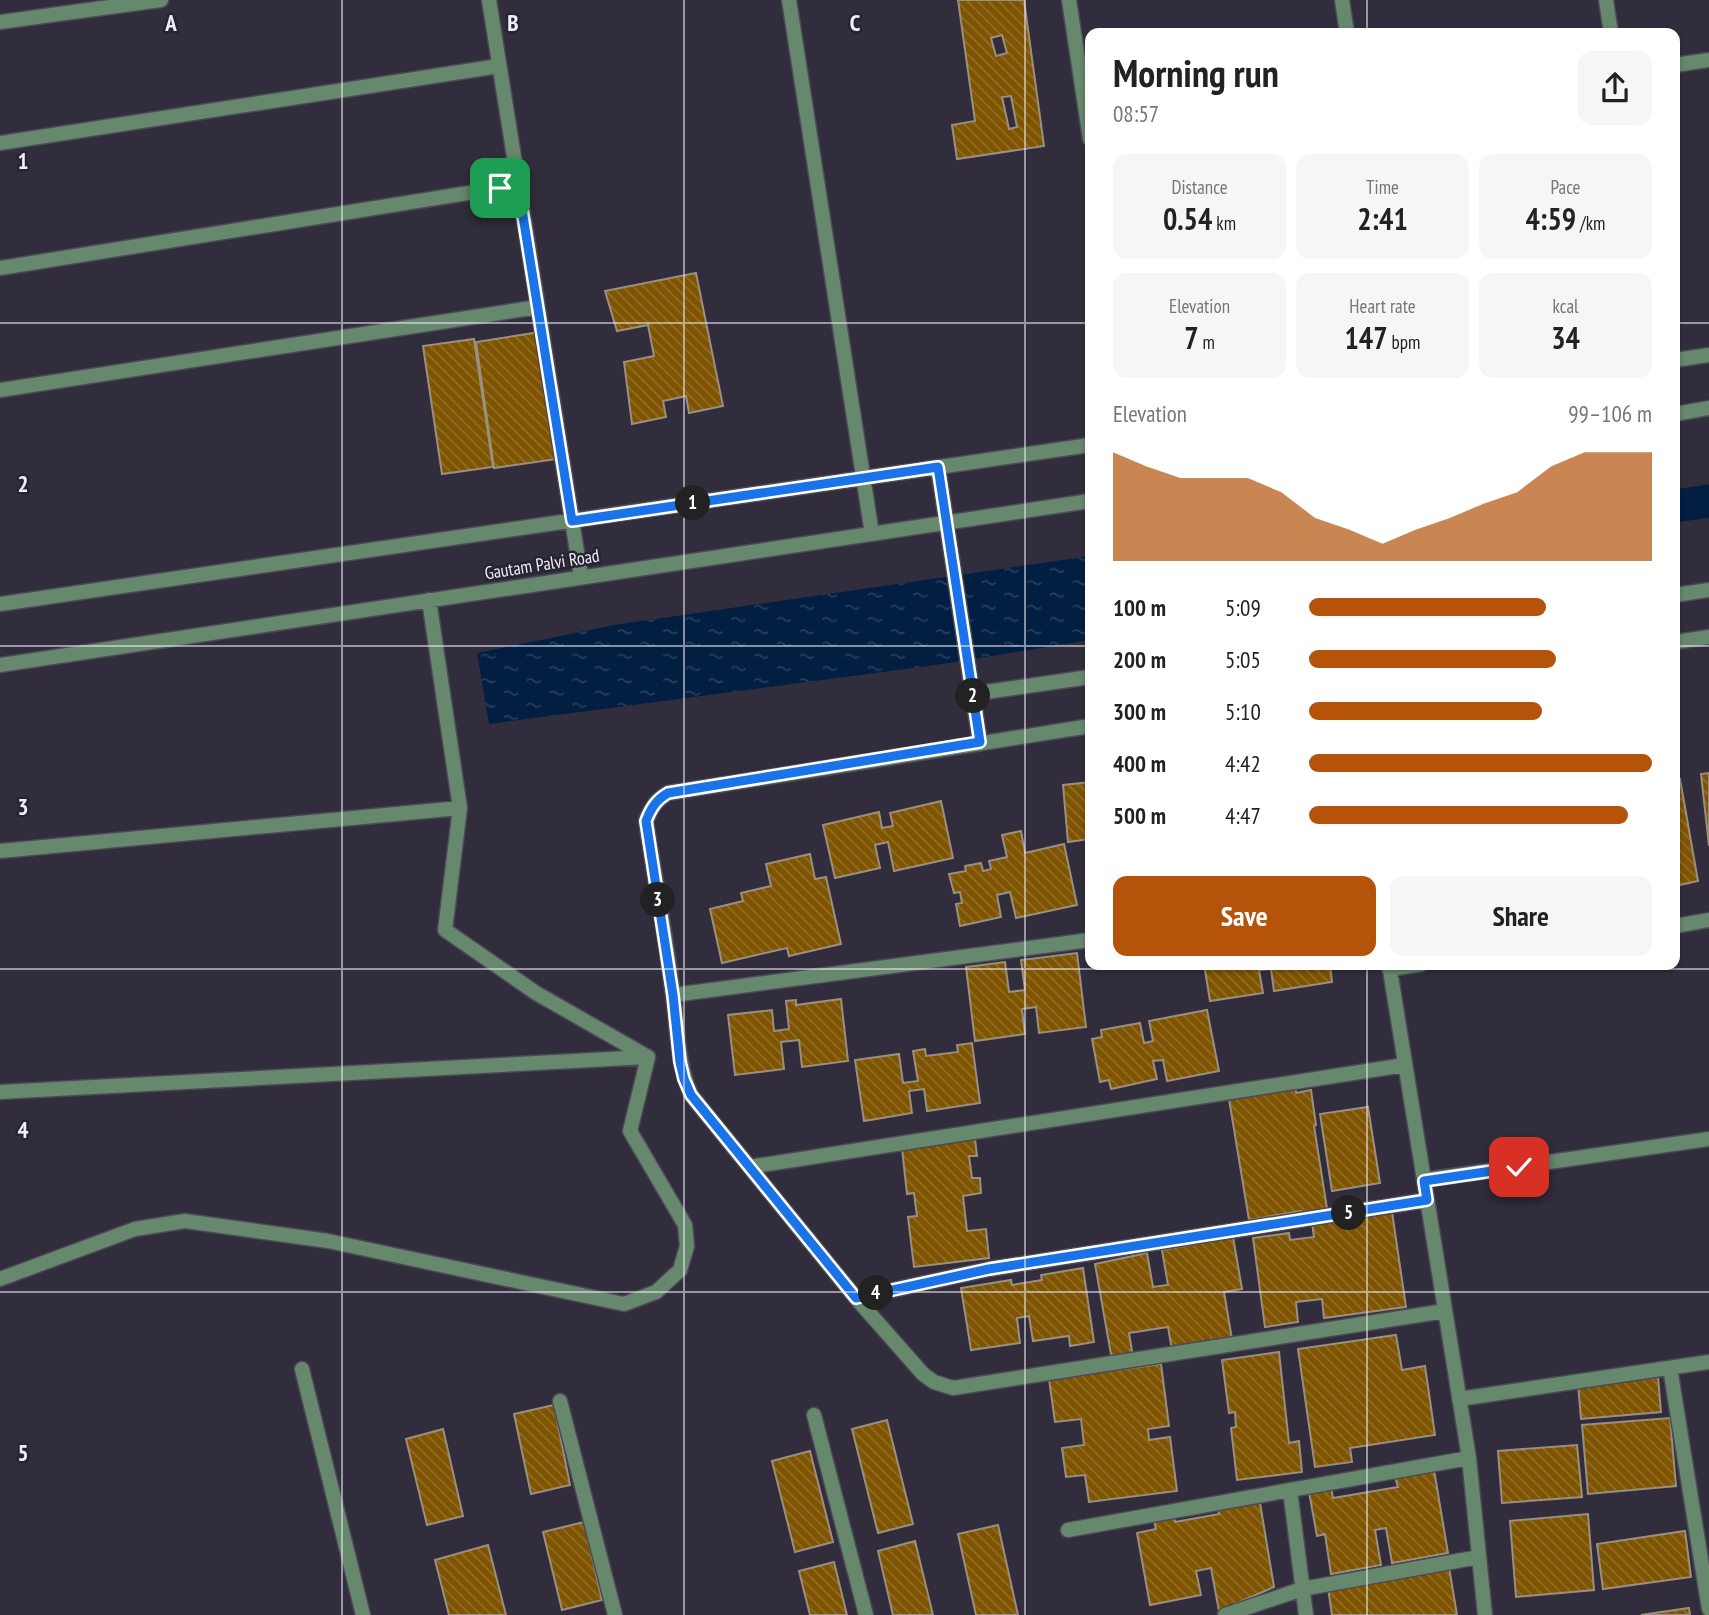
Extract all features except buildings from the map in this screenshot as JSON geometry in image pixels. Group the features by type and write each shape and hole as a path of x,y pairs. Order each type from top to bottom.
{"street":[{"path":"0,22 161,0"},
{"path":"489,0 581,577"},
{"path":"789,0 872,534"},
{"path":"1069,0 1085,106"},
{"path":"1342,0 1346,28"},
{"path":"1606,0 1610,28"},
{"path":"1680,64 1709,60"},
{"path":"0,143 499,66"},
{"path":"0,268 518,185"},
{"path":"0,390 538,307"},
{"path":"1680,359 1709,355"},
{"path":"1680,413 1709,408"},
{"path":"0,604 1085,446"},
{"path":"938,467 980,742"},
{"name":"Gautam Palvi Road","path":"0,665 1085,502"},
{"path":"1680,593 1709,590"},
{"path":"429,600 460,808 445,930 536,993 648,1057"},
{"path":"1680,641 1709,638"},
{"path":"972,694 1085,678"},
{"path":"1085,727 668,793 657,799 646,821 684,1079 691,1095 856,1298 923,1374 934,1382 953,1388 1445,1311"},
{"path":"0,851 460,808"},
{"path":"1680,925 1709,920"},
{"path":"673,995 1085,941"},
{"path":"1389,970 1469,1458 1485,1615"},
{"path":"0,1092 648,1057"},
{"path":"0,1279 135,1228 185,1221 328,1241 624,1304 656,1292 680,1270 687,1245 685,1224 630,1132 648,1057"},
{"path":"749,1167 1405,1065"},
{"path":"1424,1181 1709,1139"},
{"path":"856,1298 989,1269 1427,1200"},
{"path":"1459,1399 1709,1362"},
{"path":"1670,1368 1709,1609"},
{"path":"302,1369 363,1615"},
{"path":"560,1401 615,1615"},
{"path":"814,1415 866,1615"},
{"path":"1069,1530 1469,1458"},
{"path":"1290,1490 1306,1615"},
{"path":"1225,1615 1302,1588 1479,1557"}],"water":[{"path":"1085,557 1085,641 936,665 489,724 477,653 614,625"}],"waterway":[{"path":"1680,505 1709,501"}],"route":[{"path":"500,188 518,185 572,521 938,467 980,742 668,793 657,799 646,821 673,995 680,1062 691,1095 856,1298 989,1269 1427,1200 1424,1181 1519,1167"}]}
